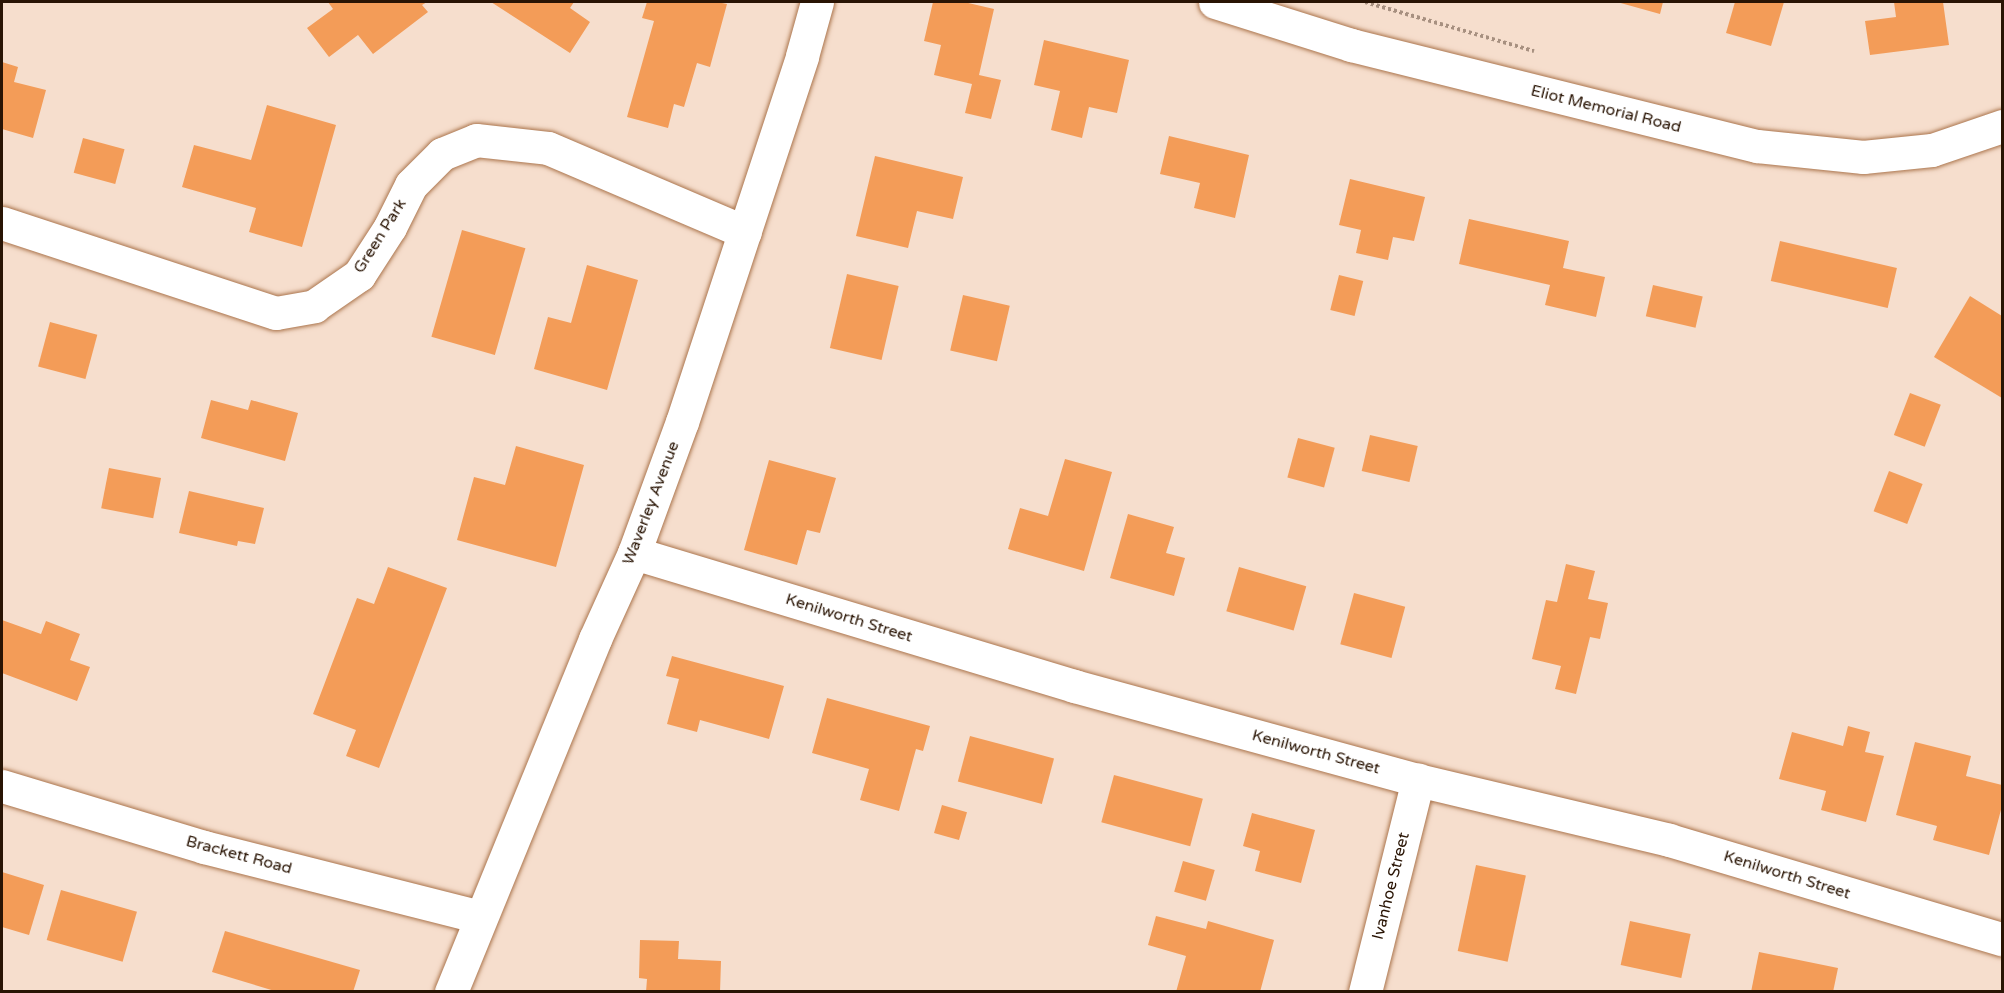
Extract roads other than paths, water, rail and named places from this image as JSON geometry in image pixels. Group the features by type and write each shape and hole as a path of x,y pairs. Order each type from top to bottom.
{"street":[{"name":"Waverley Avenue","path":"451,992 595,639 634,553 682,422 802,56 817,2"},
{"name":"Eliot Memorial Road","path":"1215,2 1351,45 1756,146 1863,157 1932,150 2002,126"},
{"name":"Green Park","path":"2,224 276,313 314,306 359,275 390,227 411,185 442,154 476,140 549,148 745,231"},
{"name":"Kenilworth Street","path":"634,553 1074,686 1418,780 1669,840 2002,939"},
{"name":"Ivanhoe Street","path":"1365,992 1418,780"},
{"name":"Brackett Road","path":"2,786 204,847 480,917"}]}
